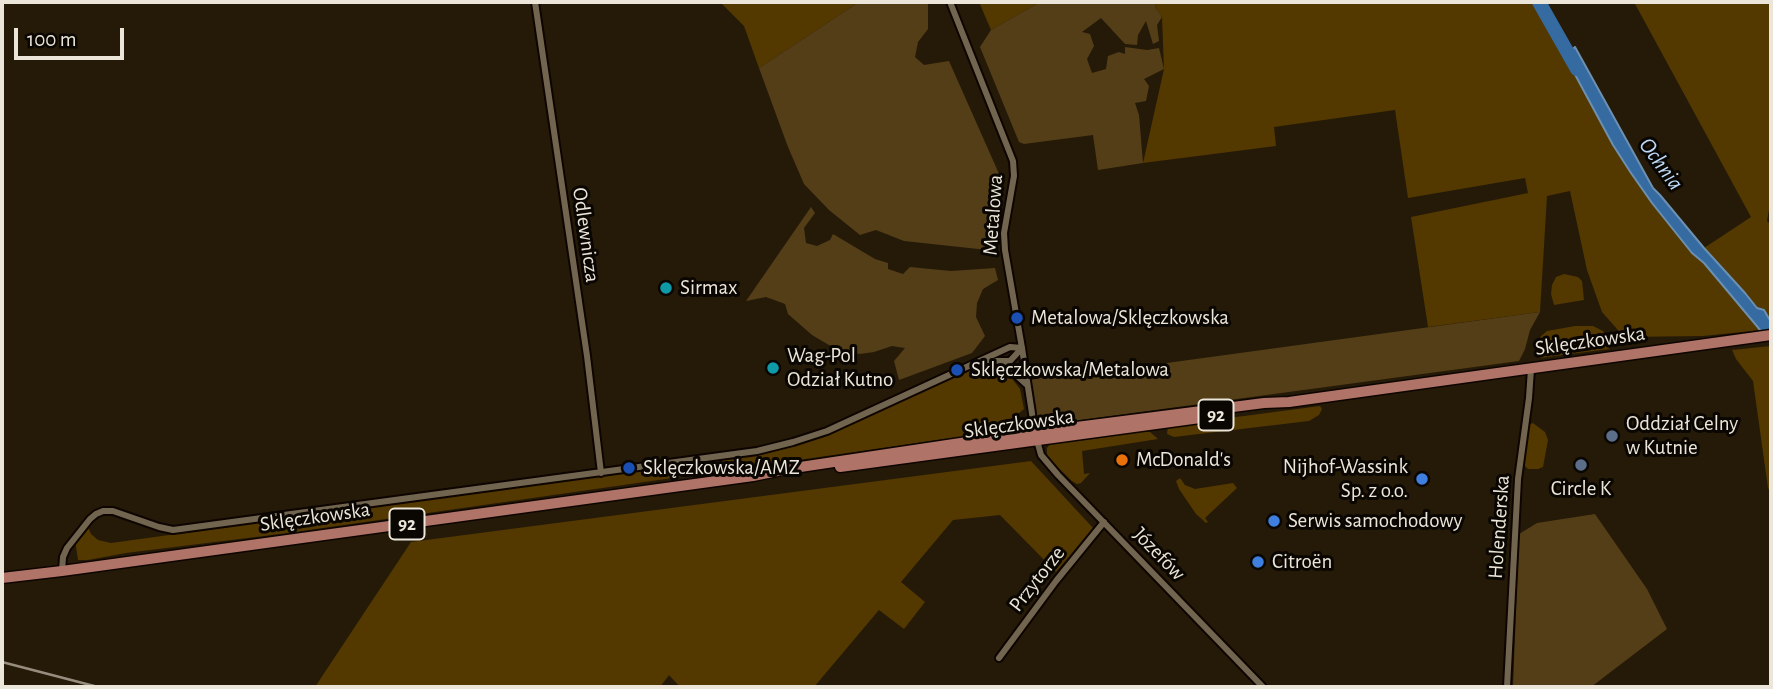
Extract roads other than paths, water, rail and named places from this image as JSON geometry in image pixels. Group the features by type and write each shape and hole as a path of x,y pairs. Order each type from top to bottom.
{"main road":[{"name":"Sklęczkowska","path":"3,578 752,476 801,472 1238,406 1289,402 1771,335"}],"street":[{"name":"Odlewnicza","path":"535,2 587,356 601,473"},
{"name":"Metalowa","path":"950,2 1013,161 1014,176 1004,233 1004,250 1036,437"},
{"path":"62,572 67,548 90,519 103,511 113,511 173,530 757,450 827,431 1010,347 1022,348"},
{"path":"981,361 1010,361 1022,348"},
{"path":"1002,362 1028,386"},
{"name":"Holenderska","path":"1507,687 1518,479 1531,369"},
{"name":"Józefów","path":"1036,437 1041,455 1262,687"},
{"name":"Przytorze","path":"999,658 1104,522"}],"water":[{"path":"1575,47 1653,188 1757,308 1764,310 1771,322 1771,343 1704,263 1692,253 1631,173 1565,56"}],"waterway":[{"name":"Ochnia","path":"1539,2 1577,69"}],"railway":[{"path":"2,662 98,687"}],"place":[{"name":"Sirmax","path":"666,288"},
{"name":"Metalowa/Sklęczkowska","path":"1017,318"},
{"name":"Wag-Pol Odział Kutno","path":"773,368"},
{"name":"Sklęczkowska/Metalowa","path":"957,370"},
{"name":"Oddział Celny w Kutnie","path":"1612,436"},
{"name":"McDonald's","path":"1122,460"},
{"name":"Circle K","path":"1581,465"},
{"name":"Sklęczkowska/AMZ","path":"629,468"},
{"name":"Nijhof-Wassink Sp. z o.o.","path":"1422,479"},
{"name":"Serwis samochodowy","path":"1274,521"},
{"name":"Citroën","path":"1258,562"}]}
